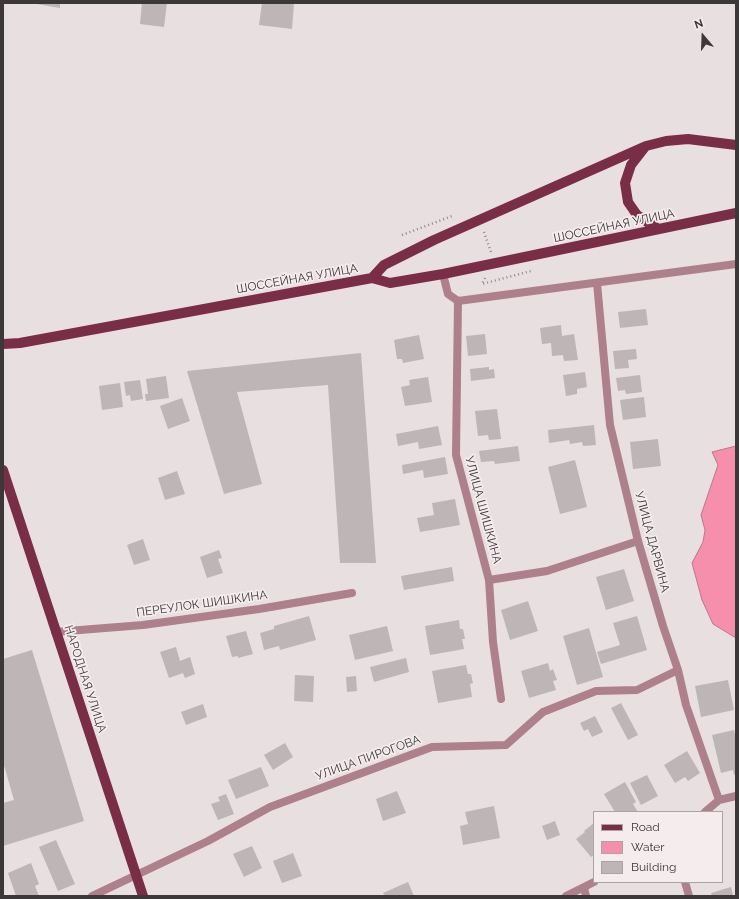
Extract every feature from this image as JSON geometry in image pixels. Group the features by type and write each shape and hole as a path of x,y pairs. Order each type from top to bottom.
{"main road":[{"path":"372,278 384,265 434,240 479,221 545,189 646,146 666,141 688,139 736,145"},
{"path":"646,146 631,165 625,183 628,202 637,215 658,229"},
{"name":"ШОССЕЙНАЯ УЛИЦА","path":"3,344 20,343 372,278 390,283 443,274 494,262 545,254 736,213"},
{"name":"НАРОДНАЯ УЛИЦА","path":"3,470 143,896"}],"street":[{"path":"443,274 448,294 458,302 736,264"},
{"name":"УЛИЦА ДАРВИНА","path":"598,283 610,425 638,541 663,626 678,670 686,705 719,800"},
{"name":"УЛИЦА ШИШКИНА","path":"458,302 456,455 489,580 493,642 501,699"},
{"path":"489,580 547,571 638,541"},
{"name":"ПЕРЕУЛОК ШИШКИНА","path":"56,632 143,625 260,609 352,594"},
{"name":"УЛИЦА ПИРОГОВА","path":"92,896 208,841 270,807 432,747 506,745 542,712 596,691 637,690 678,670"},
{"path":"706,811 719,800 736,796"},
{"path":"566,896 585,892 593,883"},
{"path":"685,883 688,896"}],"path":[{"path":"402,235 458,214"},
{"path":"479,221 494,262 482,284 538,269"}],"water":[{"path":"736,446 736,638 713,624 702,600 692,563 703,542 705,530 701,515 718,465 712,452"}],"building":[{"path":"31,3 60,3 60,8"},
{"path":"142,3 167,3 164,27 140,24"},
{"path":"262,3 294,3 292,29 259,25"},
{"path":"646,309 648,325 620,328 618,312"},
{"path":"561,325 562,336 574,334 578,360 564,361 563,355 552,356 551,343 542,344 540,328"},
{"path":"485,334 487,354 468,356 466,336"},
{"path":"419,335 424,359 403,363 402,359 397,359 394,340"},
{"path":"636,349 637,359 628,360 629,368 615,369 613,351"},
{"path":"361,353 376,563 340,563 328,385 237,392 262,484 224,494 187,371"},
{"path":"489,367 489,370 494,369 495,378 471,381 470,369"},
{"path":"585,372 587,387 577,389 577,394 566,396 563,375"},
{"path":"640,375 642,392 626,394 625,390 618,391 616,378"},
{"path":"166,376 169,398 146,401 145,394 148,394 146,379"},
{"path":"428,377 432,402 405,406 401,387 410,385 409,380"},
{"path":"140,380 143,399 131,401 130,395 126,396 124,382"},
{"path":"120,383 123,407 102,410 99,386"},
{"path":"644,397 646,417 623,420 620,400"},
{"path":"182,398 190,421 168,429 160,406"},
{"path":"497,409 501,439 489,440 488,435 478,436 475,411"},
{"path":"594,425 596,445 583,446 582,442 570,444 569,440 549,443 548,430"},
{"path":"438,426 442,445 419,449 418,442 398,446 396,434"},
{"path":"658,439 661,466 633,469 630,442"},
{"path":"518,446 520,461 495,464 494,461 481,462 479,451"},
{"path":"445,457 448,474 424,478 423,470 403,474 402,465"},
{"path":"575,460 587,507 560,514 548,467"},
{"path":"177,471 185,494 165,500 158,478"},
{"path":"455,499 460,525 420,532 417,518 434,515 432,503"},
{"path":"143,539 150,560 134,565 127,545"},
{"path":"219,550 222,558 218,559 223,573 207,578 200,557"},
{"path":"452,567 454,581 404,590 401,576"},
{"path":"624,569 634,601 606,610 596,577"},
{"path":"528,601 538,631 510,640 501,610"},
{"path":"309,616 316,640 280,650 279,646 264,650 260,633 274,629 274,626"},
{"path":"637,616 647,650 601,664 597,652 620,645 613,623"},
{"path":"459,620 460,629 463,629 465,639 462,639 464,649 430,655 425,626"},
{"path":"387,626 393,651 355,660 349,635"},
{"path":"589,628 603,677 577,685 563,636"},
{"path":"246,631 253,654 238,658 238,656 232,657 226,636"},
{"path":"176,647 180,661 190,657 195,674 185,678 183,673 169,678 160,652"},
{"path":"32,650 84,821 3,846 3,803 14,800 3,762 3,659"},
{"path":"406,658 409,672 374,682 370,667"},
{"path":"548,663 550,671 553,669 557,680 553,681 556,690 529,698 521,671"},
{"path":"466,665 468,674 471,674 473,683 470,684 472,697 438,703 432,671"},
{"path":"295,675 314,676 313,702 294,701"},
{"path":"356,676 357,691 347,692 346,677"},
{"path":"728,680 734,710 701,717 695,686"},
{"path":"621,703 638,735 628,740 611,708"},
{"path":"203,704 207,717 186,725 181,712"},
{"path":"595,716 603,732 592,737 588,729 584,731 580,723"},
{"path":"734,730 736,739 736,774 734,775 733,770 721,773 712,735"},
{"path":"285,743 293,757 273,770 264,755"},
{"path":"687,751 700,773 688,781 685,777 675,783 664,765"},
{"path":"261,767 269,786 236,799 228,780"},
{"path":"647,775 658,796 641,805 630,783"},
{"path":"625,782 636,802 633,804 637,811 614,811 604,794"},
{"path":"397,791 406,813 383,821 376,799"},
{"path":"226,794 234,814 218,820 211,804 220,801 218,797"},
{"path":"494,806 500,838 463,845 460,826 468,824 465,812"},
{"path":"555,821 560,835 547,840 542,826"},
{"path":"593,824 593,856 591,857 576,839"},
{"path":"56,840 75,884 58,891 39,847"},
{"path":"252,846 262,868 244,877 233,854"},
{"path":"293,853 302,876 282,883 273,861"},
{"path":"31,863 39,884 35,886 39,896 16,896 8,873"},
{"path":"408,882 414,896 385,896 383,893"},
{"path":"731,887 733,895 712,896 711,893"}]}
